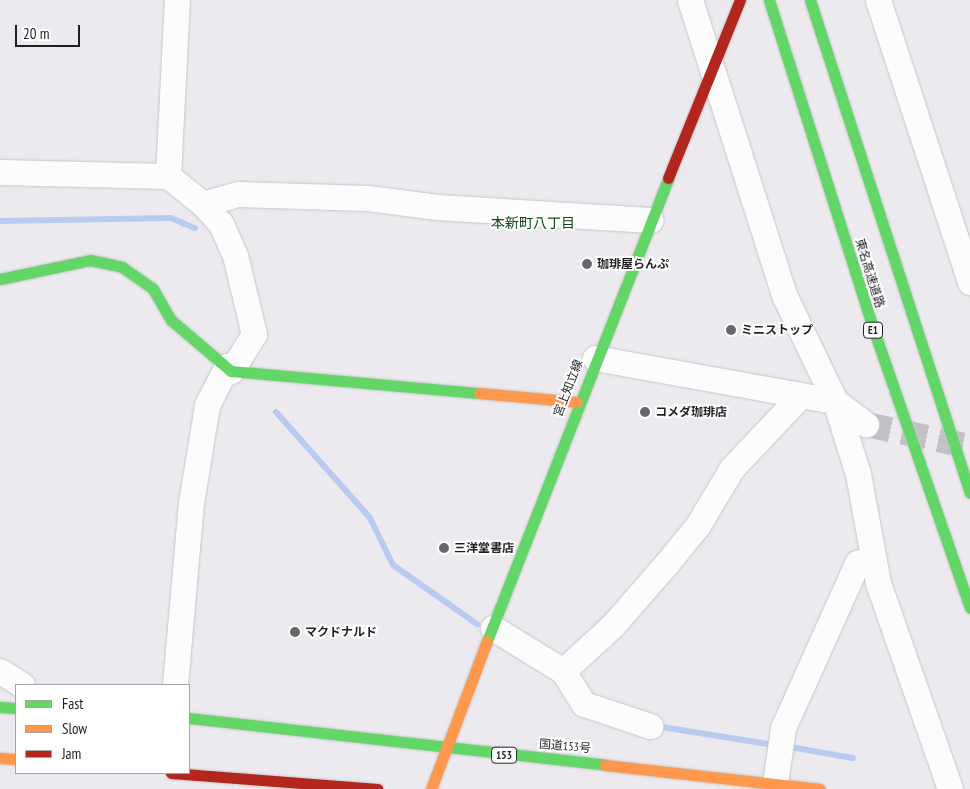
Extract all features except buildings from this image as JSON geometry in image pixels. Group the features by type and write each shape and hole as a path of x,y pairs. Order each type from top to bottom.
{"main road":[{"name":"宮上知立線","path":"430,789 447,750 577,402 740,0"},
{"name":"東名高速道路","path":"769,0 786,48 872,325 970,608"},
{"name":"東名高速道路","path":"810,0 970,493"},
{"path":"0,279 90,260 122,266 153,288 171,320 197,346 229,369 577,402"},
{"path":"0,707 15,708"},
{"name":"国道153号","path":"190,718 447,750 646,766 820,789"},
{"path":"0,758 15,759"},
{"path":"183,774 377,789"}],"street":[{"path":"168,176 177,0"},
{"path":"690,0 711,73 785,297 836,401 858,474 871,559 950,789"},
{"path":"878,0 970,282"},
{"path":"0,172 168,176 203,204 221,224 235,255 254,334 229,369 207,405 191,503 175,684"},
{"path":"203,204 238,194 368,198 437,206 651,220"},
{"path":"595,358 836,401 866,424"},
{"path":"563,671 613,625 668,563 698,525 732,468 800,395"},
{"path":"775,783 783,728 857,563 871,559"},
{"path":"493,628 563,671 584,704 650,726"},
{"path":"0,671 20,684"},
{"path":"262,789 290,783"}],"waterway":[{"path":"0,221 171,218 195,228"},
{"path":"276,412 370,518 393,565 477,624"},
{"path":"662,727 774,745"},
{"path":"784,746 853,758"}],"tunnel":[{"path":"866,424 970,446"}],"traffic: fast":[{"path":"769,0 872,325 970,608"},
{"path":"810,0 970,493"},
{"path":"487,641 668,178"},
{"path":"0,279 90,260 122,267 153,289 171,320 231,371 479,393"},
{"path":"0,707 15,708"},
{"path":"190,718 605,765"}],"traffic: slow":[{"path":"479,393 577,402"},
{"path":"431,789 487,641"},
{"path":"0,758 15,759"},
{"path":"605,765 820,789"}],"traffic: jam":[{"path":"668,178 740,0"},
{"path":"184,774 377,789"}],"place":[{"name":"珈琲屋らんぷ","path":"587,264"},
{"name":"ミニストップ","path":"731,330"},
{"name":"コメダ珈琲店","path":"645,412"},
{"name":"三洋堂書店","path":"444,548"},
{"name":"マクドナルド","path":"295,632"}],"district":[{"name":"本新町八丁目","path":"533,223"}]}
